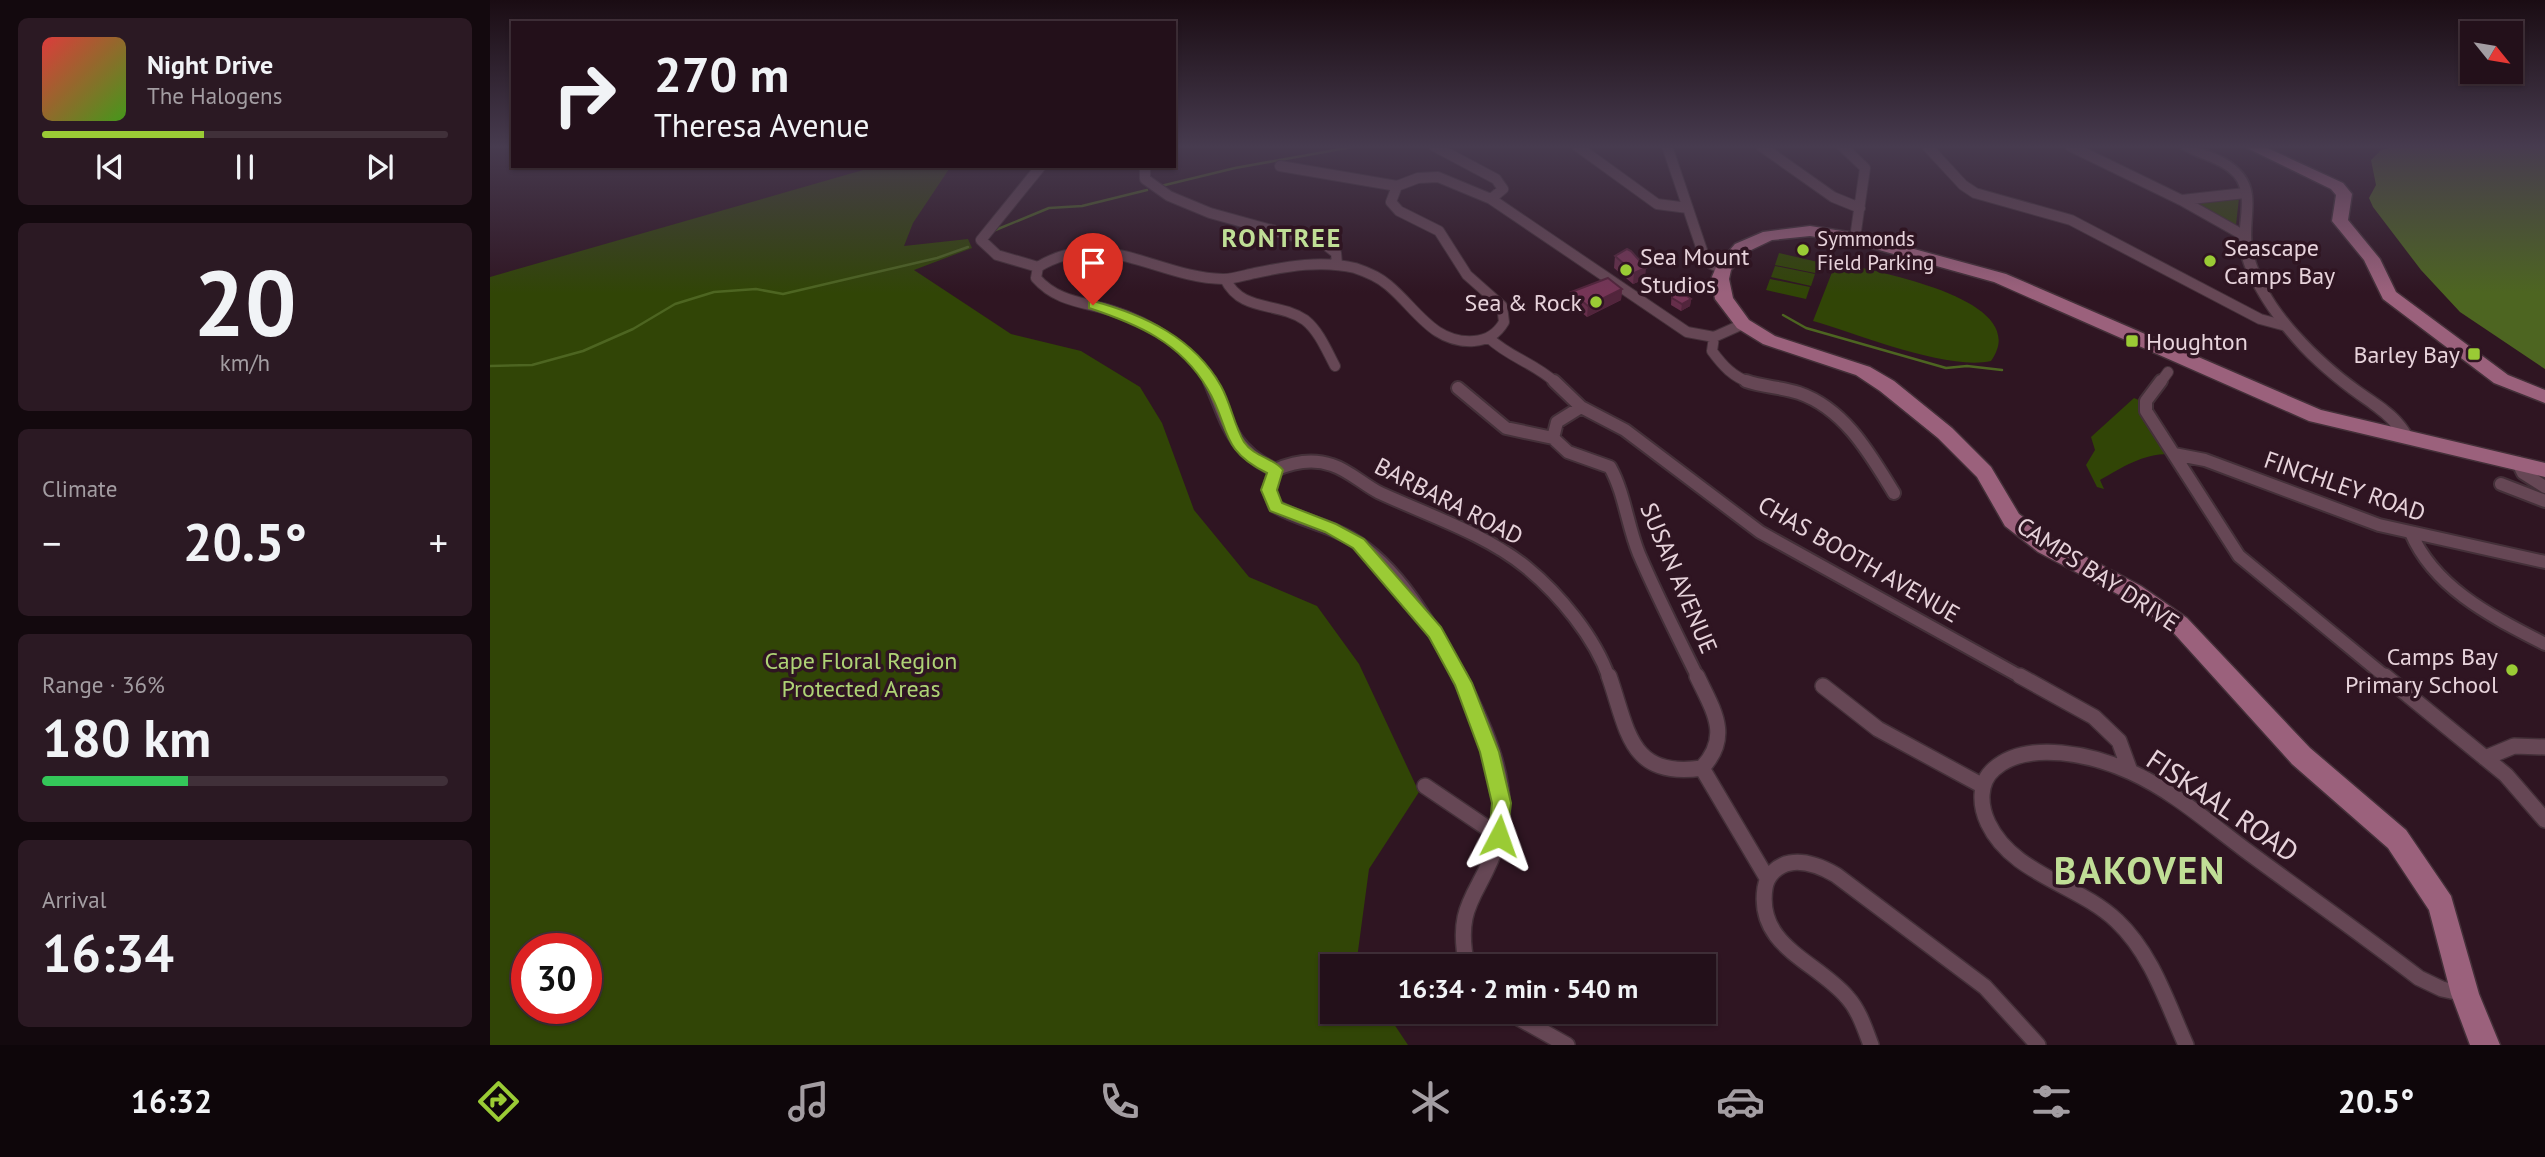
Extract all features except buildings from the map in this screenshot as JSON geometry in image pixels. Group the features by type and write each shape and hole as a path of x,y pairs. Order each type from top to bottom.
{"main road":[{"path":"2344,195 2340,221 2372,259 2386,291 2501,379 2545,397"},
{"path":"1723,269 1741,248 1769,235 1810,231 1855,239 1988,274 2298,410 2328,420 2545,470"},
{"name":"CAMPS BAY DRIVE","path":"1723,269 1720,279 1724,299 1743,324 1778,344 1877,378 1973,460 1990,480 2005,511 2022,529 2046,546 2140,597 2195,638 2301,756 2405,849 2441,905 2465,994 2485,1045"}],"street":[{"path":"1019,195 988,226 981,240 983,247 991,253 1038,267"},
{"path":"1162,195 1272,232 1330,247 1336,253 1336,264"},
{"path":"1393,195 1391,199 1394,208 1439,231 1467,275 1502,306 1504,322 1489,338 1464,342 1442,339 1387,284 1366,272 1336,264 1298,266 1225,279 1089,250 1051,259 1038,267 1036,278 1049,293 1134,318 1166,335 1187,351 1214,387 1238,445 1252,459 1275,470 1269,490 1275,506 1330,528 1359,544 1413,603 1443,644 1463,683 1489,752 1502,803 1499,836 1461,916 1463,954"},
{"path":"1481,195 1491,199 1687,332 1714,337 1743,324"},
{"path":"1491,199 1496,195"},
{"path":"1644,195 1657,204 1688,208"},
{"path":"1684,195 1703,253 1711,264 1723,269"},
{"path":"1830,195 1860,208"},
{"path":"1855,239 1861,195"},
{"path":"1982,195 2071,220 2260,319 2286,326"},
{"path":"2170,195 2243,235"},
{"path":"2181,200 2229,195"},
{"path":"2245,195 2243,235 2253,271 2286,326 2346,383 2399,424 2406,436"},
{"path":"1225,279 1229,292 1238,299 1289,313 1307,322 1335,366"},
{"path":"1714,337 1712,351 1736,377 1761,387 1800,393 1836,416 1854,432 1894,494"},
{"name":"CHAS BOOTH AVENUE","path":"1489,338 1504,352 1545,373 1581,407 1625,430 1759,532 2094,717 2119,741 2130,771"},
{"path":"2168,372 2145,406 2239,556 2485,758 2516,785 2545,820"},
{"path":"1458,388 1506,428 1553,438 1554,425 1559,419 1581,407"},
{"name":"SUSAN AVENUE","path":"1553,438 1568,452 1610,467 1620,485 1622,506 1639,553 1718,721 1720,731 1716,753 1702,768"},
{"name":"FINCHLEY ROAD","path":"2174,454 2205,460 2360,519 2545,562"},
{"name":"BARBARA ROAD","path":"1275,470 1296,461 1332,464 1375,490 1465,530 1508,554 1543,582 1584,629 1605,665 1635,750 1643,759 1666,769 1702,768"},
{"path":"2518,463 2523,473 2545,487"},
{"path":"2501,484 2545,501"},
{"path":"2411,533 2421,556 2475,605 2545,644"},
{"path":"1823,686 1878,729 1983,786 1983,804 1997,839 2014,855 2116,919 2134,940 2186,1045"},
{"path":"2485,758 2505,748 2522,744 2545,747"},
{"name":"FISKAAL ROAD","path":"1983,786 1997,767 2033,755 2082,758 2130,771 2182,803 2419,978 2442,989 2465,994"},
{"path":"1702,768 1767,878"},
{"path":"1425,786 1499,836"},
{"path":"1871,1045 1861,1019 1849,999 1836,986 1791,955 1776,939 1763,907 1767,878 1777,868 1790,863 1821,866 1836,875 1985,987 2038,1045"},
{"path":"1529,1024 1567,1045"}],"green space":[{"name":"Cape Floral Region Protected Areas","path":"777,195 932,195 913,223 904,246 968,239 972,248 914,270 1011,334 1081,351 1140,387 1162,423 1194,510 1249,577 1317,606 1359,664 1419,792 1369,869 1358,954 1320,954 1320,1024 1394,1024 1408,1045 490,1045 490,277"},
{"path":"2239,198 2236,225 2193,201"},
{"path":"1779,253 1818,262 1815,273 1775,265"},
{"path":"1836,262 1912,281 1944,291 1971,304 1991,320 1999,339 1991,361 1973,363 1928,356 1813,321"},
{"path":"1775,266 1815,274 1811,286 1771,277"},
{"path":"1770,279 1810,287 1806,299 1766,290"},
{"path":"2134,398 2141,401 2169,454 2150,456 2133,462 2100,480 2104,489 2097,487 2086,465 2095,450 2091,437"}],"shaded area":[{"path":"2371,195 2545,195 2545,369 2460,312 2421,270 2369,198"}],"waterway":[{"path":"993,231 1049,208 1082,206 1128,195"},
{"path":"490,366 532,365 583,351 633,329 675,304 714,292 756,289 783,294 937,258 968,247"},
{"path":"1783,315 1806,328 1946,368 1967,366 2002,370"}],"place":[{"name":"Symmonds Field Parking","path":"1803,250"},
{"name":"Seascape Camps Bay","path":"2210,261"},
{"name":"Sea Mount Studios","path":"1626,270"},
{"name":"Sea & Rock","path":"1596,302"},
{"name":"Houghton","path":"2132,341"},
{"name":"Barley Bay","path":"2474,354"},
{"name":"Camps Bay Primary School","path":"2512,670"}],"district":[{"name":"RONTREE","path":"1282,237"},
{"name":"BAKOVEN","path":"2140,869"}],"route":[{"path":"1093,305 1134,318 1166,335 1187,351 1214,387 1238,445 1252,459 1275,470 1269,490 1275,506 1284,512 1348,536 1375,560 1413,603 1453,661 1478,719 1502,803 1499,836"}]}
